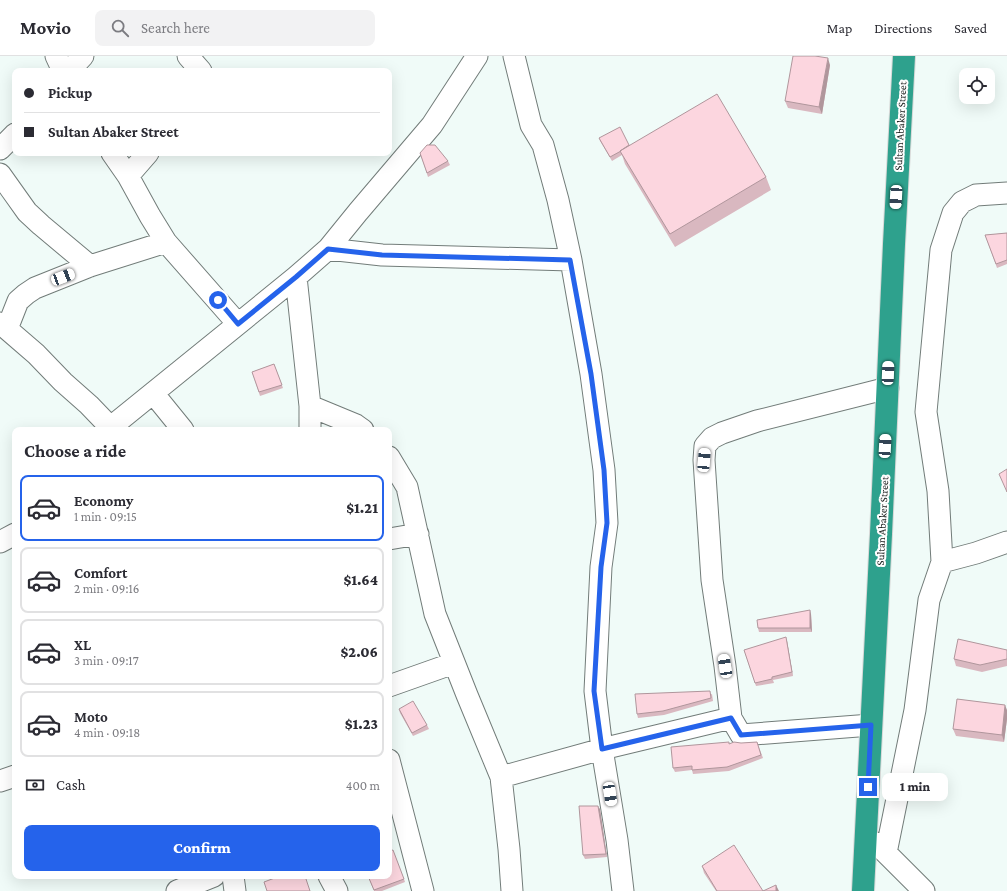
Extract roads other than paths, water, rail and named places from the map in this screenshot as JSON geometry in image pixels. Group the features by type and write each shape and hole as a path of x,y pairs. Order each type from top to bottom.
{"highway":[{"name":"Sultan Abaker Street","path":"863,891 904,56"}],"street":[{"path":"56,56 62,68"},
{"path":"72,68 83,56"},
{"path":"188,56 198,68"},
{"path":"114,427 153,393 296,277 328,249 432,125 477,56"},
{"path":"514,56 532,125 543,145 558,200 591,374 604,470 607,523 601,567 594,691 617,840 623,891"},
{"path":"0,149 12,137"},
{"path":"114,156 128,176 166,242 238,324"},
{"path":"128,176 145,156"},
{"path":"0,174 27,212 90,266"},
{"path":"886,853 915,710 929,600 942,562 938,491 926,412 941,250 953,213 962,202 976,196 1007,193"},
{"path":"110,427 36,354 3,326 18,301 35,288 90,266 166,242"},
{"path":"328,249 382,255 570,260"},
{"path":"296,277 310,406 310,427"},
{"path":"871,725 741,735 731,718 712,580 704,460 705,446 712,438 722,433 757,421 888,388"},
{"path":"153,393 181,427"},
{"path":"310,406 359,427"},
{"path":"392,461 408,487 435,614 501,777 512,891"},
{"path":"392,538 418,534"},
{"path":"0,542 12,536"},
{"path":"942,562 976,553 1007,542"},
{"path":"392,685 454,663"},
{"path":"501,777 602,749 731,718"},
{"path":"392,772 423,891"},
{"path":"0,781 12,777"},
{"path":"866,833 924,891"},
{"path":"177,891 207,879"},
{"path":"233,879 235,891"},
{"path":"331,879 337,891"}]}
